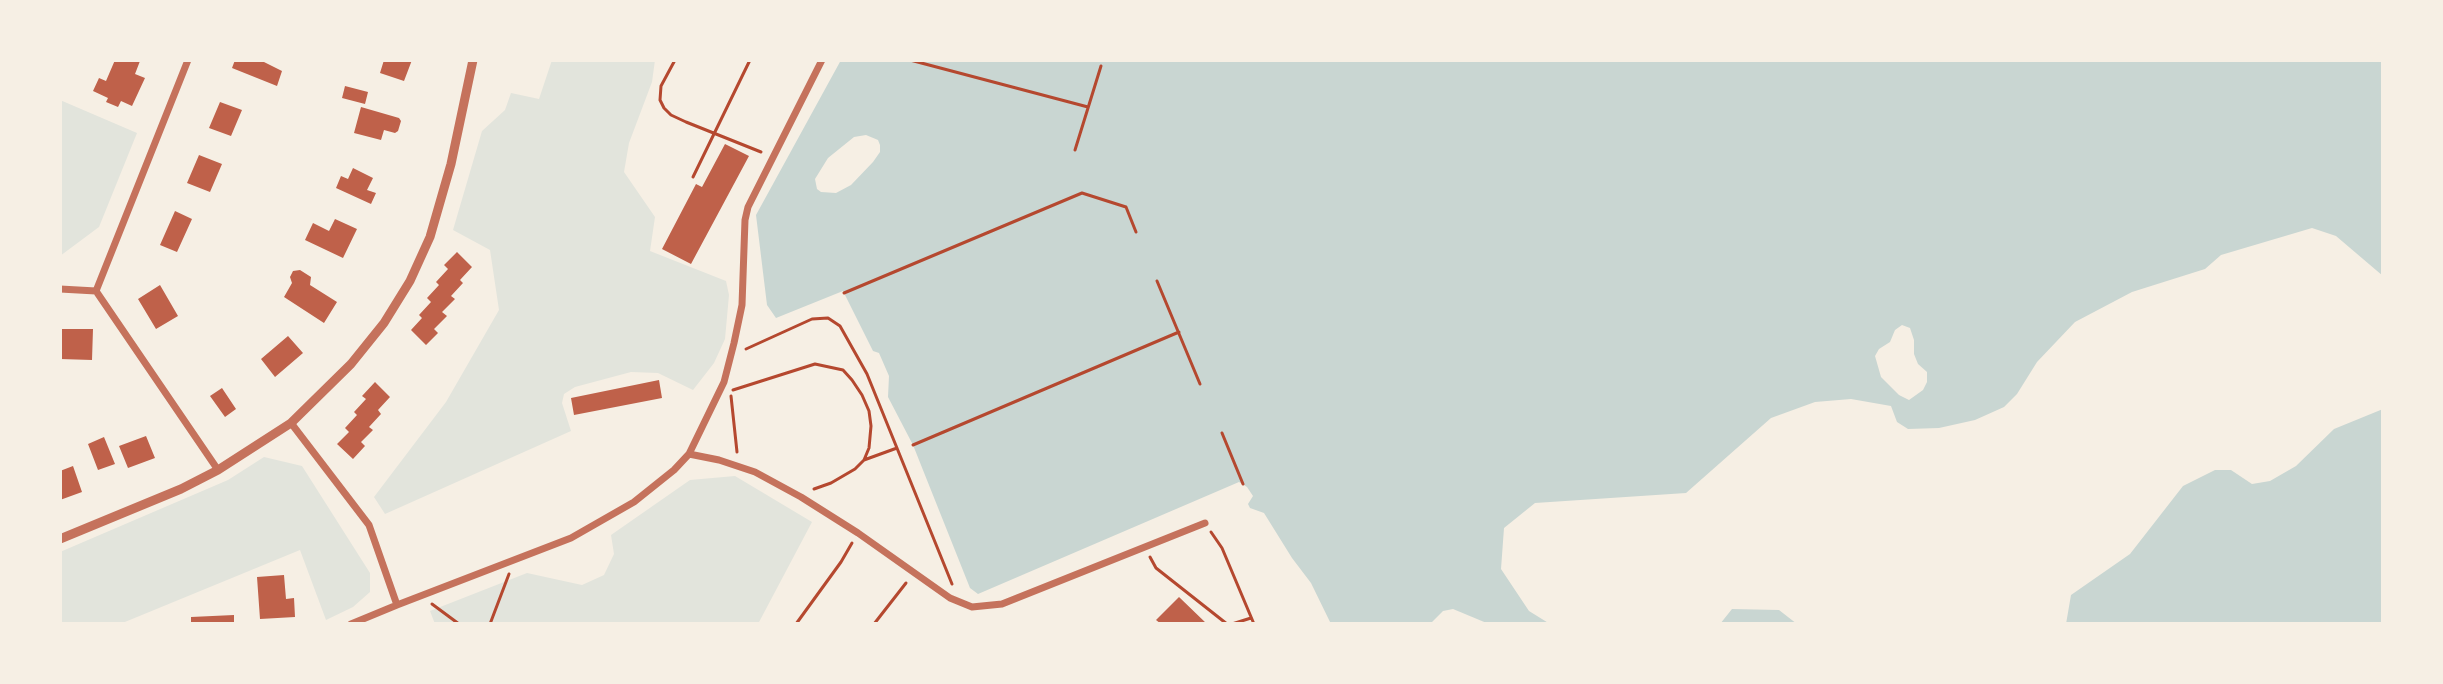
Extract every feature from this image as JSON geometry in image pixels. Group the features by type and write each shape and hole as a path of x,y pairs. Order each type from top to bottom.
{"street":[{"path":"96,291 188,60"},
{"path":"60,539 181,489 218,470 291,423 351,364 384,323 410,281 430,237 451,164 473,60"},
{"path":"351,624 571,538 634,502 689,454 724,382 742,305 748,207 822,60"},
{"path":"60,289 96,291"},
{"path":"96,291 218,470"},
{"path":"291,423 369,525 397,605"},
{"path":"689,454 755,472 858,533 950,598 972,607 1002,604 1205,523"}],"path":[{"path":"675,60 661,86 660,100 664,108 671,115 772,157"},
{"path":"693,177 750,60"},
{"path":"910,60 1088,107"},
{"path":"1075,150 1101,66"},
{"path":"844,293 1082,193 1126,207 1136,232"},
{"path":"1157,281 1200,384"},
{"path":"741,351 812,319 828,318 835,322 867,374 945,563 954,592 950,598"},
{"path":"913,445 1179,332"},
{"path":"731,391 798,367 815,364 843,370 862,395 869,411 870,438 864,460"},
{"path":"733,377 731,391 737,465"},
{"path":"1222,433 1243,484"},
{"path":"801,497 839,478 864,460 897,448"},
{"path":"1205,523 1222,548 1254,624"},
{"path":"796,624 858,533"},
{"path":"1145,546 1156,568 1230,624 1251,618"},
{"path":"490,624 514,559"},
{"path":"874,624 914,572"},
{"path":"419,595 459,624"}],"shaded area":[{"path":"552,60 655,60 652,82 629,143 624,172 655,217 650,251 726,281 729,295 725,339 714,363 693,390 658,373 631,372 575,387 564,394 562,403 571,431 385,514 374,497 446,402 499,310 490,250 453,230 482,131 505,110 511,93 539,99"},
{"path":"841,60 2383,60 2383,276 2336,236 2312,228 2221,255 2205,269 2132,292 2075,322 2037,362 2017,394 2004,407 1975,420 1939,428 1908,429 1897,422 1891,406 1851,399 1815,402 1771,418 1686,493 1535,503 1504,528 1501,569 1529,611 1550,624 1489,624 1453,609 1443,611 1430,624 1331,624 1311,583 1264,513 1250,508 1248,504 1253,496 1239,482 978,594 970,588 913,445 888,397 889,376 879,353 873,351 843,291 776,318 767,305 756,215","holes":["866,135 878,140 880,145 880,152 873,162 851,185 836,193 817,189 815,179 828,158 854,137","1902,325 1910,328 1914,354 1918,364 1927,372 1923,390 1909,400 1899,395 1881,377 1875,356"]},
{"path":"60,100 137,133 99,227 60,256"},
{"path":"2383,409 2383,624 2066,624 2071,595 2130,554 2183,486 2215,470 2231,470 2252,484 2270,481 2296,466 2334,429"},
{"path":"264,457 302,466 370,573 370,592 353,607 326,620 300,550 120,624 60,624 60,552 228,480"},
{"path":"735,476 812,522 758,624 435,624 430,611 527,573 582,585 604,575 614,554 611,535 690,480"},
{"path":"1732,609 1779,610 1797,624 1720,624"}],"building":[{"path":"115,60 140,61 135,74 145,78 132,106 121,101 118,107 93,91 99,78 106,81"},
{"path":"235,60 260,60 282,71 277,86 232,68"},
{"path":"384,60 412,60 404,81 380,73"},
{"path":"345,86 368,92 365,104 342,98"},
{"path":"220,102 242,110 231,136 209,128"},
{"path":"361,107 399,118 398,131 384,130 381,140 354,133"},
{"path":"725,144 749,156 691,264 662,249 696,184 702,187"},
{"path":"199,155 222,164 210,192 187,183"},
{"path":"353,168 373,178 367,190 376,193 371,204 336,188 341,176 348,179"},
{"path":"175,211 192,219 177,252 160,245"},
{"path":"335,219 357,229 343,258 305,240 313,223 329,231"},
{"path":"457,252 472,267 451,296 455,299 442,312 447,316 434,329 438,333 426,345 411,330 431,302 427,298 439,285 436,282 448,269 444,265"},
{"path":"300,270 311,277 310,285 337,302 324,323 284,297 292,283 290,277 293,271"},
{"path":"160,285 178,316 156,329 138,299"},
{"path":"60,329 93,329 92,360 60,359"},
{"path":"288,336 303,353 275,377 261,359"},
{"path":"659,380 662,398 574,415 571,398"},
{"path":"375,382 390,397 369,427 373,430 361,442 365,446 353,459 337,444 349,432 345,428 366,399 362,396"},
{"path":"222,388 236,409 225,417 210,396"},
{"path":"146,436 155,458 128,468 119,446"},
{"path":"104,437 115,464 98,470 88,444"},
{"path":"73,466 82,492 60,500 60,471"},
{"path":"284,575 286,599 294,598 295,617 260,619 257,577"},
{"path":"1179,597 1207,624 1161,624 1156,620"},
{"path":"234,615 234,624 191,624 191,617"}]}
